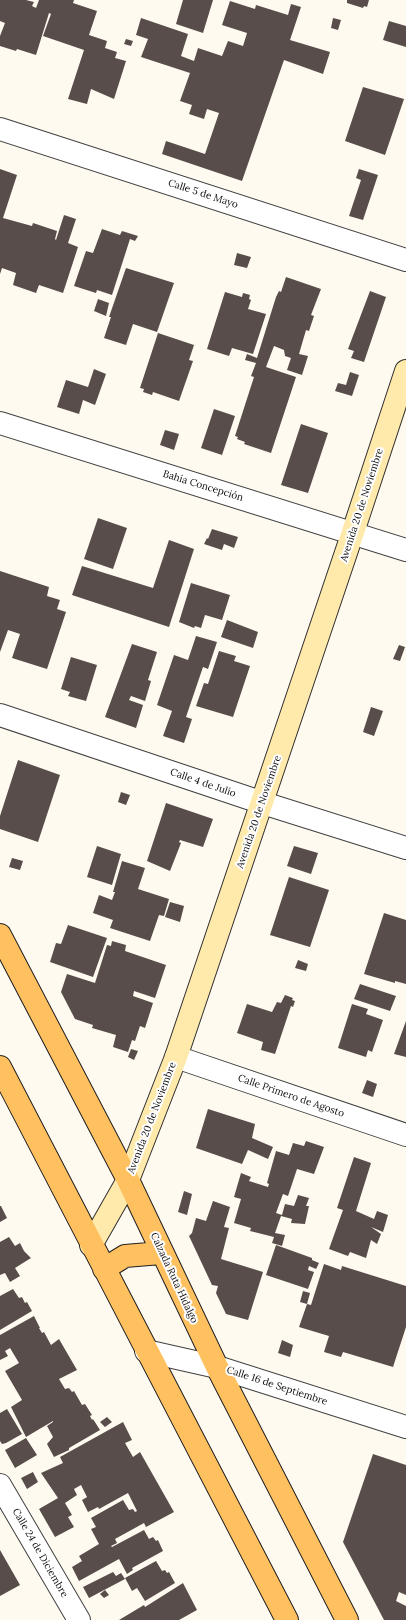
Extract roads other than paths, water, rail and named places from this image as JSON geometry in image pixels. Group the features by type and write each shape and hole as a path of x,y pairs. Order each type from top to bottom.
{"main road":[{"name":"Avenida 20 de Noviembre","path":"91,1245 128,1180 176,1057 406,371"},
{"name":"Calzada Ruta Hidalgo","path":"0,936 128,1180 161,1253 217,1367 347,1620"},
{"path":"0,1067 146,1351 287,1620"},
{"path":"104,1269 125,1256 161,1253"}],"street":[{"name":"Calle 5 de Mayo","path":"0,129 406,260"},
{"name":"Bahía Concepción","path":"0,423 353,532 406,550"},
{"name":"Calle 4 de Julio","path":"0,715 262,803 406,848"},
{"name":"Calle Primero de Agosto","path":"176,1057 406,1135"},
{"name":"Calle 16 de Septiembre","path":"146,1351 217,1367 406,1427"},
{"name":"Calle 24 de Diciembre","path":"0,1485 79,1620"}]}
